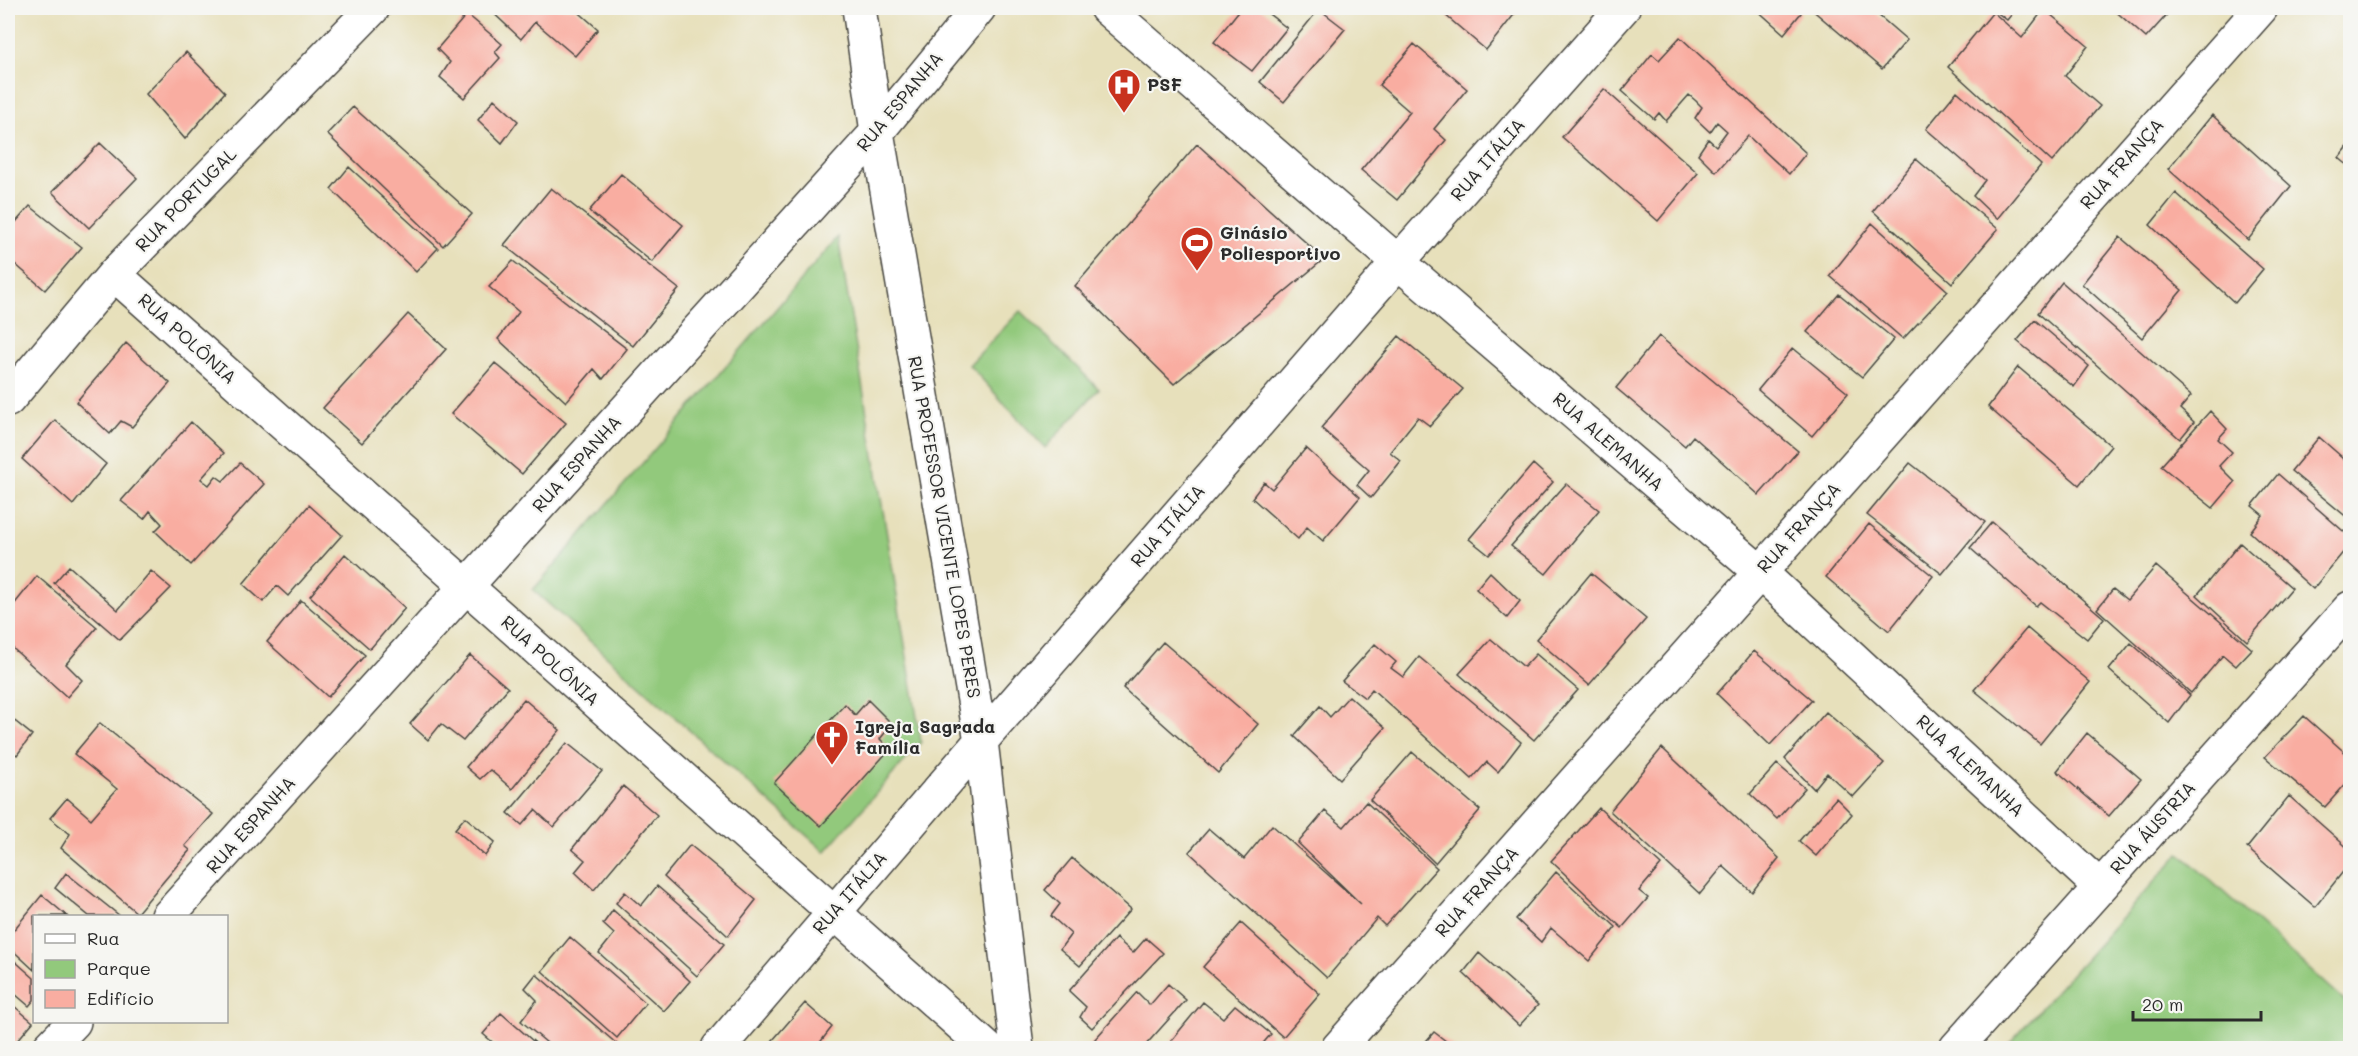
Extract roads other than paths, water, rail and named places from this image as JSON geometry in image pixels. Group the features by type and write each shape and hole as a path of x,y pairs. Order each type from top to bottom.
{"street":[{"name":"RUA PORTUGAL","path":"8,400 114,274 373,8"},
{"name":"RUA PROFESSOR VICENTE LOPES PERES","path":"859,8 877,132 981,741 1017,1048"},
{"name":"RUA ESPANHA","path":"169,915 877,132 979,8"},
{"name":"RUA ALEMANHA","path":"1106,8 1760,572 2100,887"},
{"name":"RUA ITÁLIA","path":"718,1048 833,912 1398,261 1623,8"},
{"name":"RUA FRANÇA","path":"1338,1048 2261,8"},
{"name":"RUA POLÔNIA","path":"114,274 987,1048"},
{"name":"RUA ÁUSTRIA","path":"1956,1048 2350,608"},
{"path":"49,1048 73,1023"}],"place":[{"name":"PSF","path":"1124,114"},
{"name":"Ginásio Poliesportivo","path":"1197,272"},
{"name":"Igreja Sagrada Família","path":"832,766"}]}
